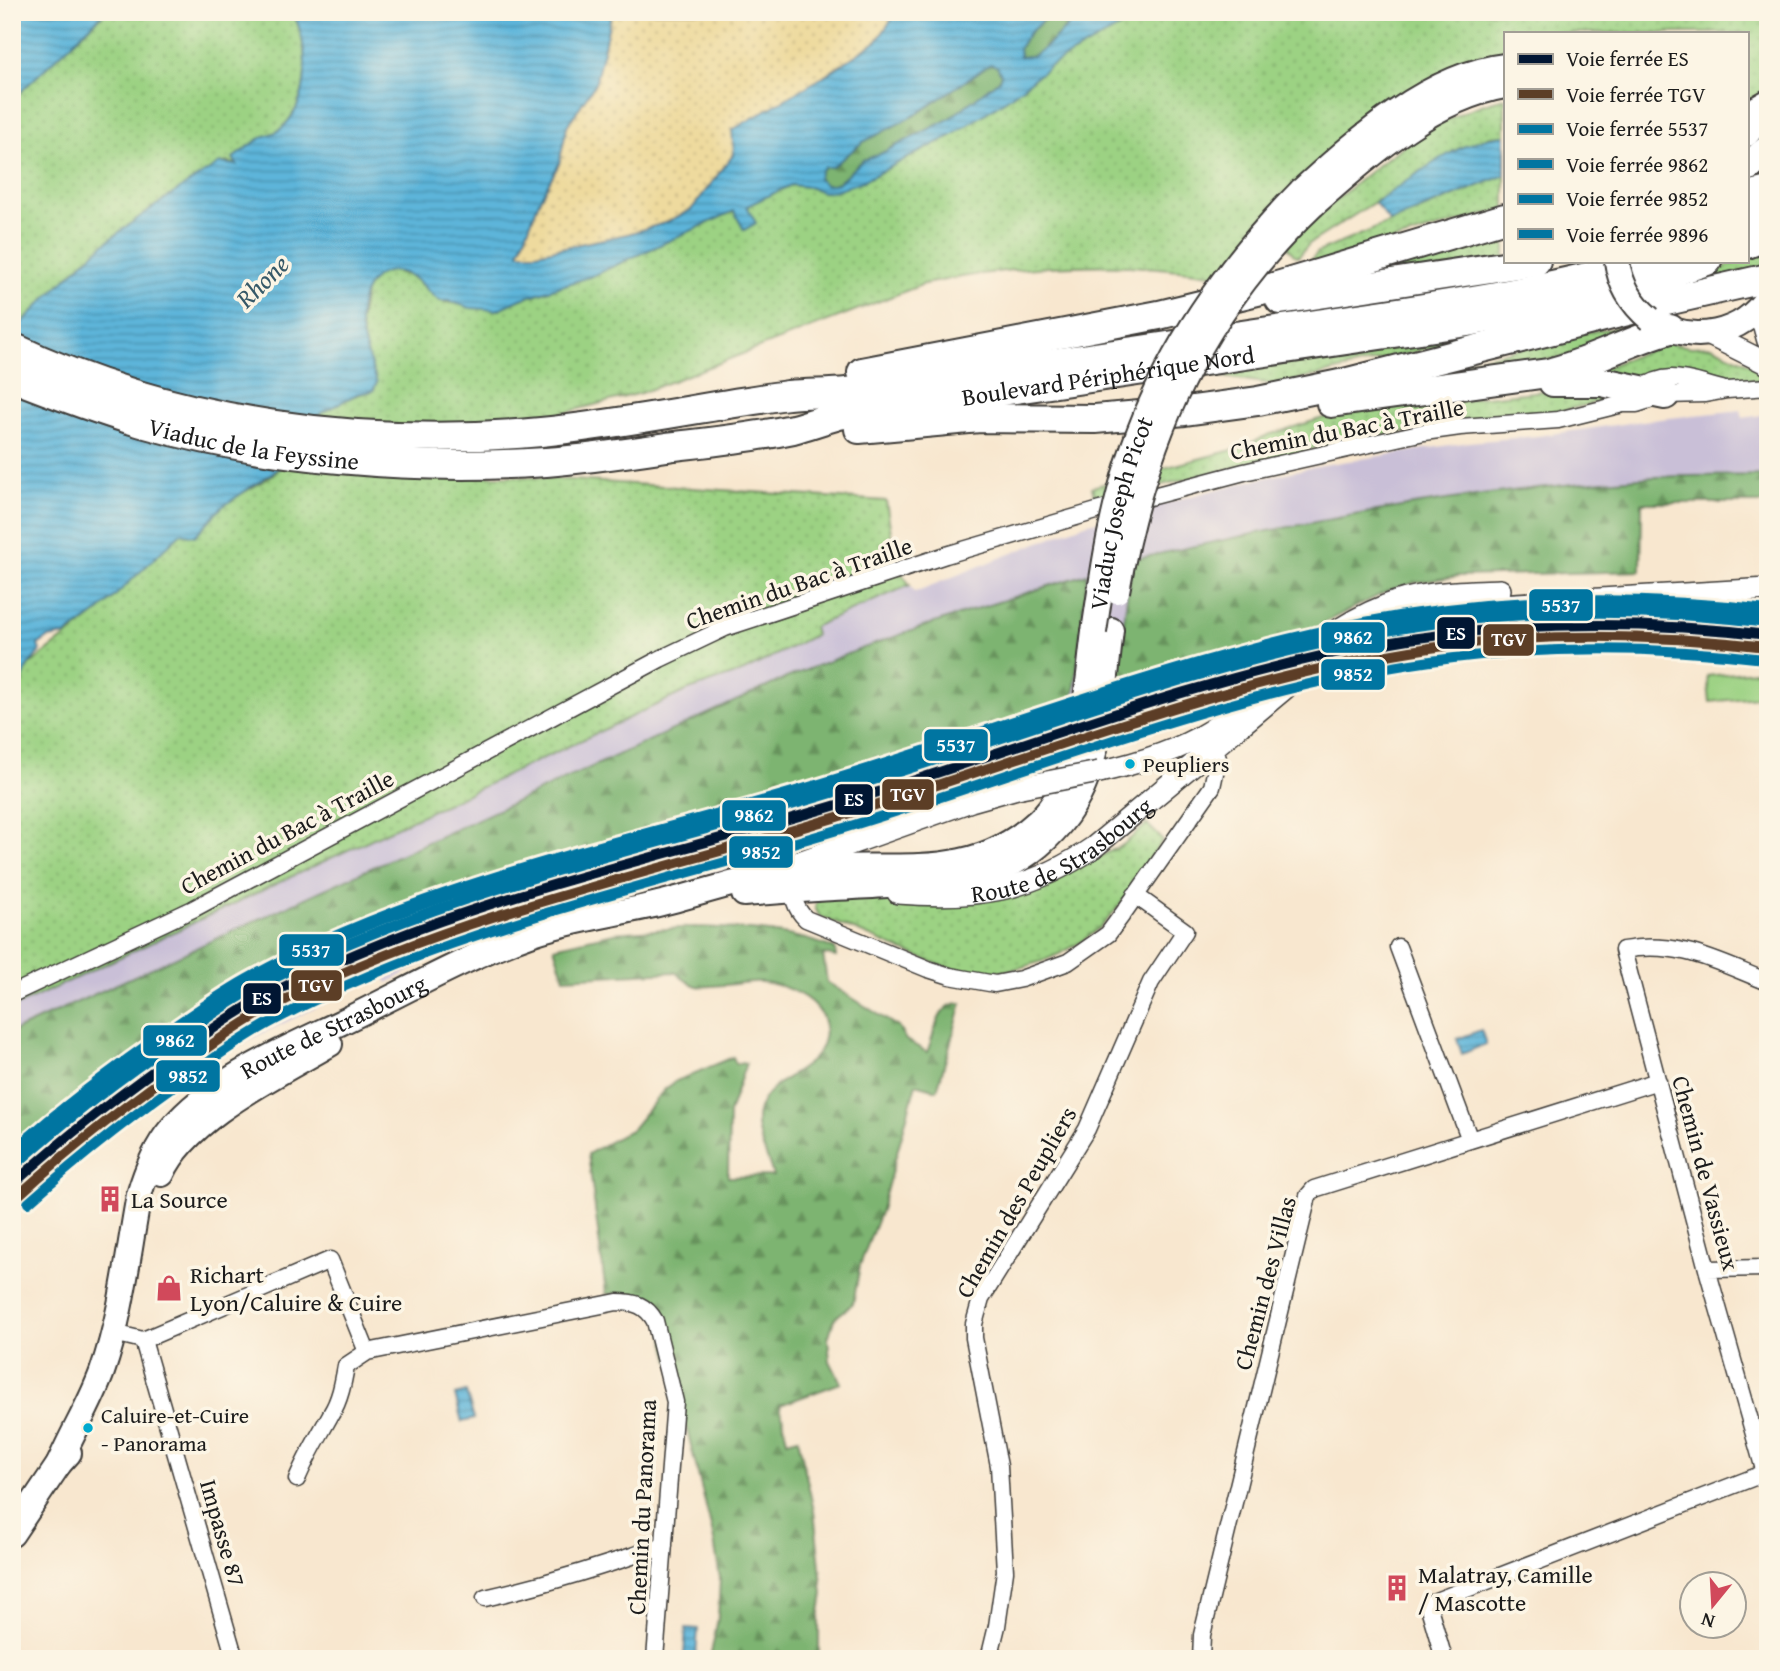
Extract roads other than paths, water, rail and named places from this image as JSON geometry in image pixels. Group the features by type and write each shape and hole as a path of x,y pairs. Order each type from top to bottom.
{"highway":[{"path":"1757,197 1768,150"},
{"path":"792,395 841,377 1159,315 1274,287 1498,222"},
{"path":"1748,244 1768,236"},
{"path":"1159,315 1303,297 1530,262"},
{"name":"Boulevard Périphérique Nord","path":"499,435 584,426 792,395 843,392 932,380 1464,302 1595,276 1641,262"},
{"name":"Boulevard Périphérique Nord","path":"503,464 596,457 793,429 839,415 1516,314 1600,296 1704,262"},
{"path":"793,429 842,431 980,418 1095,419 1258,401 1340,384 1671,300 1767,291"},
{"path":"1258,401 1299,404 1336,402 1565,369 1639,338 1660,324"},
{"name":"Viaduc de la Feyssine","path":"12,347 89,378 138,394 215,413 295,427 373,435 499,435"},
{"name":"Viaduc de la Feyssine","path":"12,377 80,403 144,423 283,452 373,461 503,464"},
{"path":"1411,391 1574,381 1602,382 1642,397"}],"main road":[{"path":"1307,198 1367,134 1425,95 1473,73 1504,66"},
{"path":"1307,198 1426,118 1473,95 1504,86"},
{"path":"1748,113 1768,102"},
{"path":"1748,135 1768,113"},
{"name":"Viaduc Joseph Picot","path":"842,878 962,880 997,870 1039,846 1071,810 1088,771 1099,722 1102,631 1148,461 1180,386 1210,331 1244,282 1284,234 1307,198"},
{"path":"1617,262 1619,275 1628,295 1660,324 1688,334 1719,332 1740,323 1767,291"},
{"path":"1767,291 1763,324 1768,341"},
{"path":"1708,334 1768,364"},
{"name":"Route de Strasbourg","path":"667,902 793,890 842,878 958,896 979,895 1020,886 1059,870 1094,847 1212,739 1342,634 1385,605 1426,594 1614,584 1743,581 1768,583"},
{"name":"Route de Strasbourg","path":"1342,634 1428,610 1768,589"},
{"name":"Route de Strasbourg","path":"12,1534 58,1464 75,1447 103,1404 115,1379 128,1336 153,1200 164,1169 184,1141 213,1114 450,970 506,943 544,930 667,902 827,854 971,802 1021,788 1099,772 1175,747 1212,739"},
{"path":"741,880 807,869 842,878"}],"street":[{"name":"Chemin du Bac à Traille","path":"1642,397 1649,382 1663,377 1727,390"},
{"name":"Chemin du Bac à Traille","path":"12,994 193,909 648,665 725,628 946,555 1244,472 1424,432 1558,419 1642,397 1768,387"},
{"path":"793,890 799,913 806,919 928,969 995,984 1043,972 1090,948 1108,934 1209,793 1216,772 1212,739"},
{"name":"Chemin des Peupliers","path":"989,1659 1005,1571 999,1466 974,1324 981,1299 1087,1129 1151,982 1185,931 1135,895"},
{"path":"1398,947 1471,1140"},
{"name":"Chemin de Vassieux","path":"1444,1659 1428,1604 1766,1472 1707,1269 1623,950 1679,949 1768,982"},
{"name":"Chemin des Villas","path":"1201,1659 1202,1635 1308,1196 1314,1189 1658,1081"},
{"path":"128,1336 330,1260 367,1352 346,1366 342,1387 332,1413 307,1454 297,1479"},
{"path":"1707,1269 1768,1268"},
{"name":"Chemin du Panorama","path":"367,1352 617,1302 642,1305 649,1311 655,1321 675,1402 655,1659"},
{"name":"Impasse 87","path":"128,1336 235,1659"},
{"path":"485,1598 608,1565 664,1545"}],"water":[{"path":"12,12 105,12 12,100"},
{"name":"Rhone","path":"293,12 612,12 595,84 567,126 559,164 540,199 519,253 537,253 628,234 665,223 691,210 734,154 732,130 823,77 877,41 897,12 1052,12 1028,34 1019,48 1020,57 1032,56 1042,50 1084,12 1147,12 1050,66 1007,99 951,136 863,181 823,192 791,185 747,206 756,223 744,230 734,211 592,276 521,299 497,310 470,308 440,301 411,276 399,272 379,275 366,291 360,313 363,339 377,382 373,391 357,394 321,413 279,468 222,507 195,536 181,533 98,612 66,635 48,638 38,645 40,651 28,666 12,703 12,333 72,273 122,230 220,163 237,165 233,158 284,126 293,114 303,86 305,56","holes":["990,64 997,66 1001,74 999,80 949,119 863,160 838,183 826,185 818,179 821,170 832,167 863,142 917,114"]},
{"path":"1504,135 1504,175 1390,222 1375,203 1454,151 1488,138"},
{"path":"1481,1030 1486,1044 1462,1054 1457,1039"},
{"path":"466,1392 474,1419 462,1422 455,1395"},
{"path":"686,1628 698,1629 696,1656 684,1655"}],"rail line":[{"name":"9896","path":"12,1152 113,1070 202,1007 247,979 390,913 539,863 767,800 1232,653 1365,622 1465,607 1566,601 1667,602 1768,610"},
{"name":"5537","path":"12,1156 119,1069 232,992 353,931 476,886 860,776 1115,692 1243,654 1374,624 1472,610 1571,604 1669,607 1768,615"},
{"name":"9862","path":"12,1168 117,1082 245,994 324,955 395,925 542,875 842,790 1172,683 1306,647 1374,633 1472,619 1571,613 1669,614 1768,623"},
{"name":"ES","path":"12,1185 121,1095 243,1009 331,965 476,909 850,801 1175,695 1307,659 1423,637 1521,627 1620,625 1768,635"},
{"name":"TGV","path":"20,1194 129,1104 250,1019 338,975 482,920 853,812 1211,697 1356,661 1430,648 1556,637 1640,637 1767,647"},
{"name":"9852","path":"28,1203 136,1114 221,1053 266,1025 345,986 416,957 561,908 857,824 1212,709 1357,674 1431,661 1556,650 1640,650 1765,659"}],"place":[{"name":"Peupliers","path":"1130,764"},
{"name":"La Source","path":"110,1199"},
{"name":"Richart Lyon/Caluire & Cuire","path":"169,1288"},
{"name":"Caluire-et-Cuire - Panorama","path":"88,1428"},
{"name":"Malatray, Camille / Mascotte","path":"1397,1588"}]}
